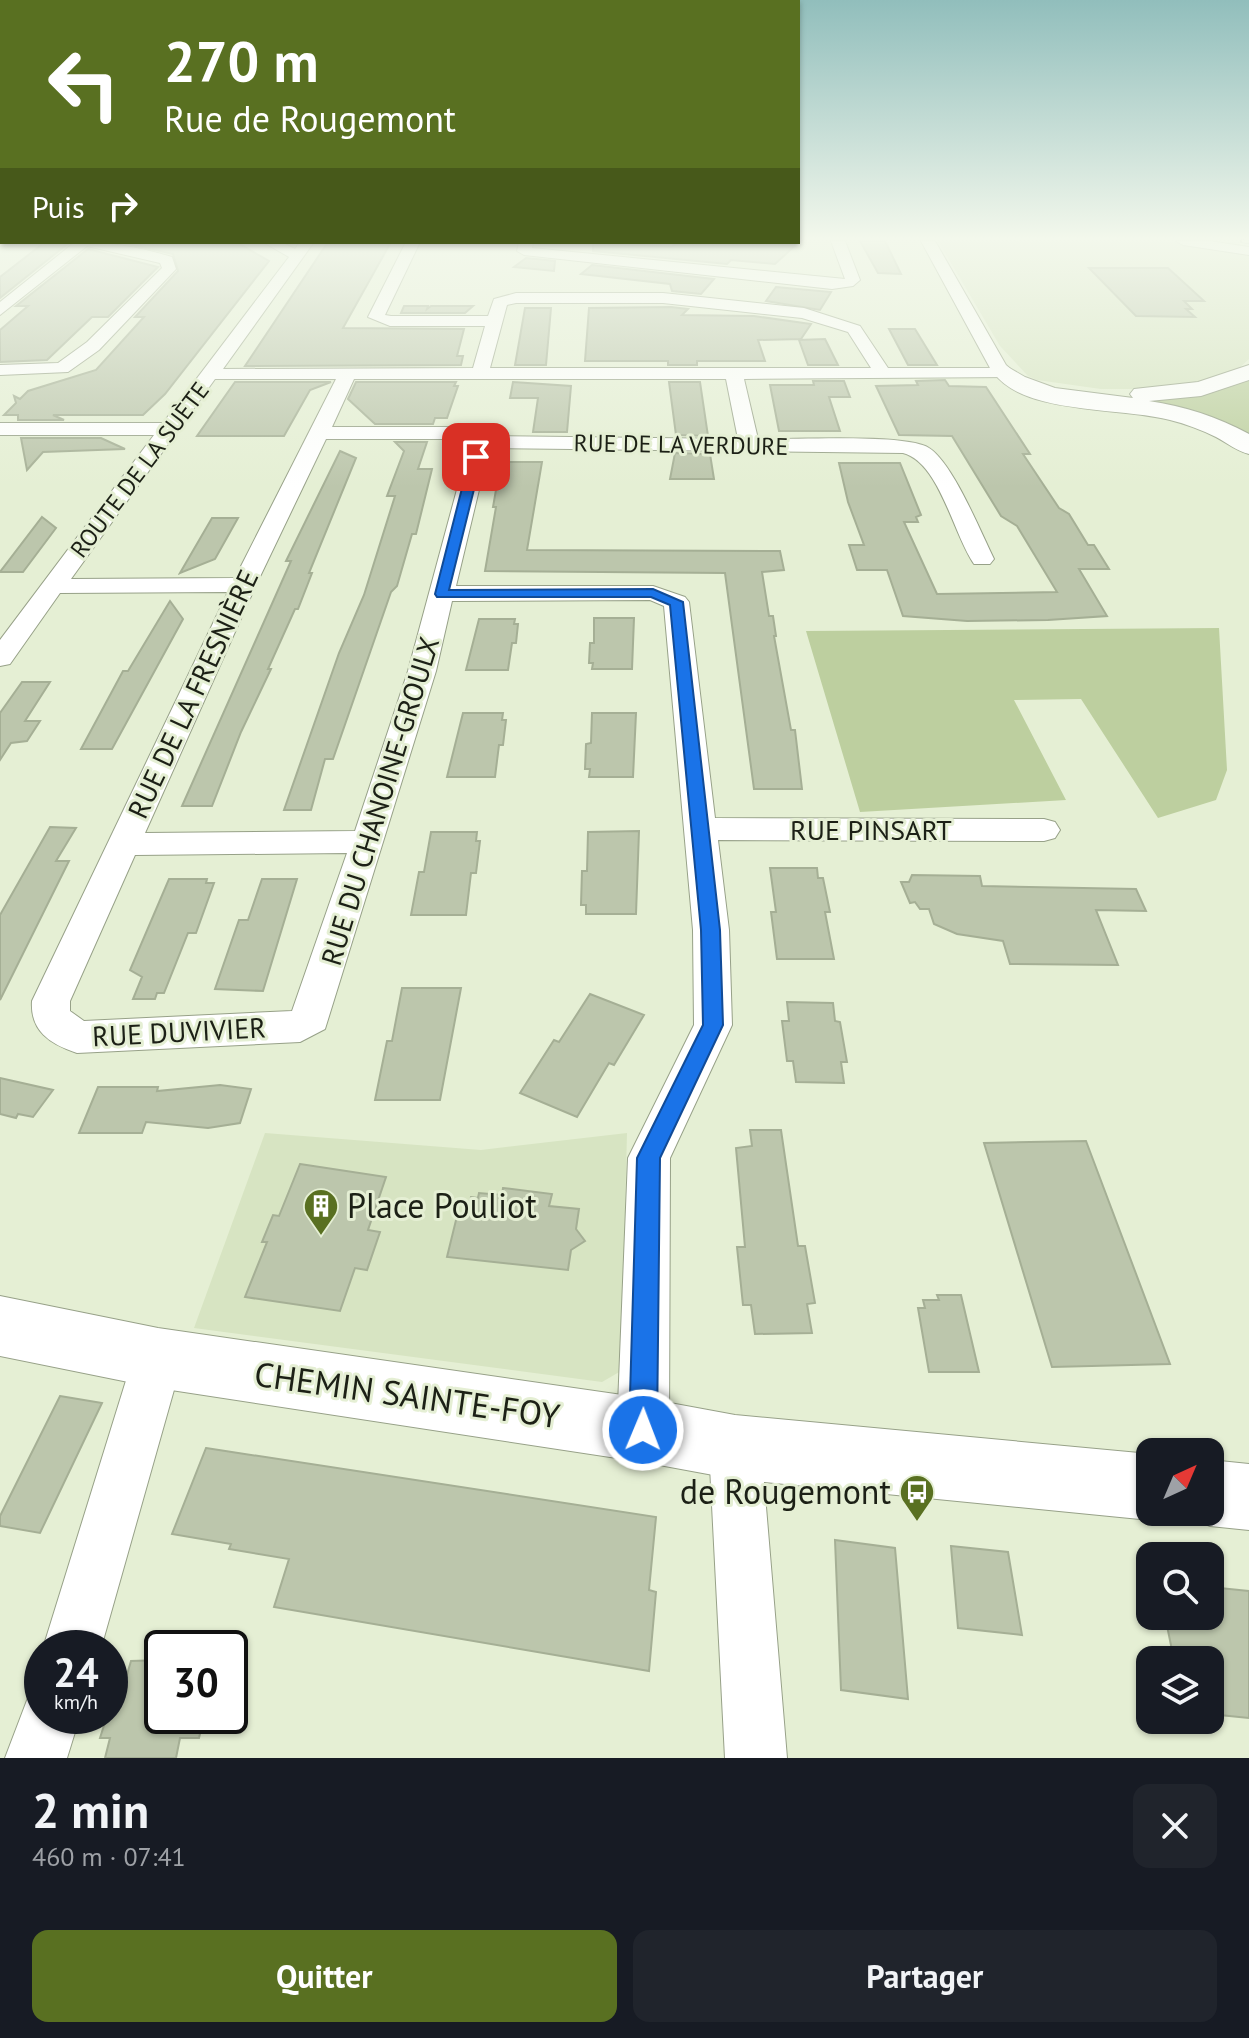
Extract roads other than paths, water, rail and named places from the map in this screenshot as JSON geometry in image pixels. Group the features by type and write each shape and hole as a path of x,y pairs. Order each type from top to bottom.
{"highway":[{"path":"1006,373 1058,387 1128,395 1201,389 1249,372"},
{"path":"1006,373 1028,388 1047,393 1156,409 1191,418 1237,437 1249,446"}],"main road":[{"name":"CHEMIN SAINTE-FOY","path":"0,1326 158,1358 643,1430 735,1447 1136,1486"},
{"path":"1224,1494 1249,1497"}],"street":[{"path":"0,370 62,368 93,346 116,323"},
{"name":"ROUTE DE LA SUÈTE","path":"0,658 249,323"},
{"path":"480,374 493,323"},
{"path":"834,323 854,329 883,373"},
{"path":"974,323 999,368 1006,373"},
{"path":"734,373 749,446"},
{"path":"212,374 1006,373"},
{"name":"RUE DE LA FRESNIÈRE","path":"50,1018 51,1001 123,844 244,585 348,374"},
{"path":"1,431 169,429"},
{"name":"RUE DE LA VERDURE","path":"318,433 454,433 480,442 903,447 922,452 944,480 982,559"},
{"name":"RUE DU CHANOINE-GROULX","path":"311,1018 422,671 480,442"},
{"path":"54,586 244,585"},
{"path":"441,594 653,593 676,602 711,930 713,1025 649,1158 643,1430"},
{"name":"RUE PINSART","path":"698,829 1044,830"},
{"path":"123,844 368,842"},
{"name":"RUE DUVIVIER","path":"50,1018 77,1037 300,1026 311,1018"},
{"path":"77,1630 158,1358"},
{"path":"735,1447 756,1758"},
{"path":"36,1758 44,1734"}],"place":[{"name":"Place Pouliot","path":"321,1237"},
{"name":"de Rougemont","path":"917,1523"}]}
